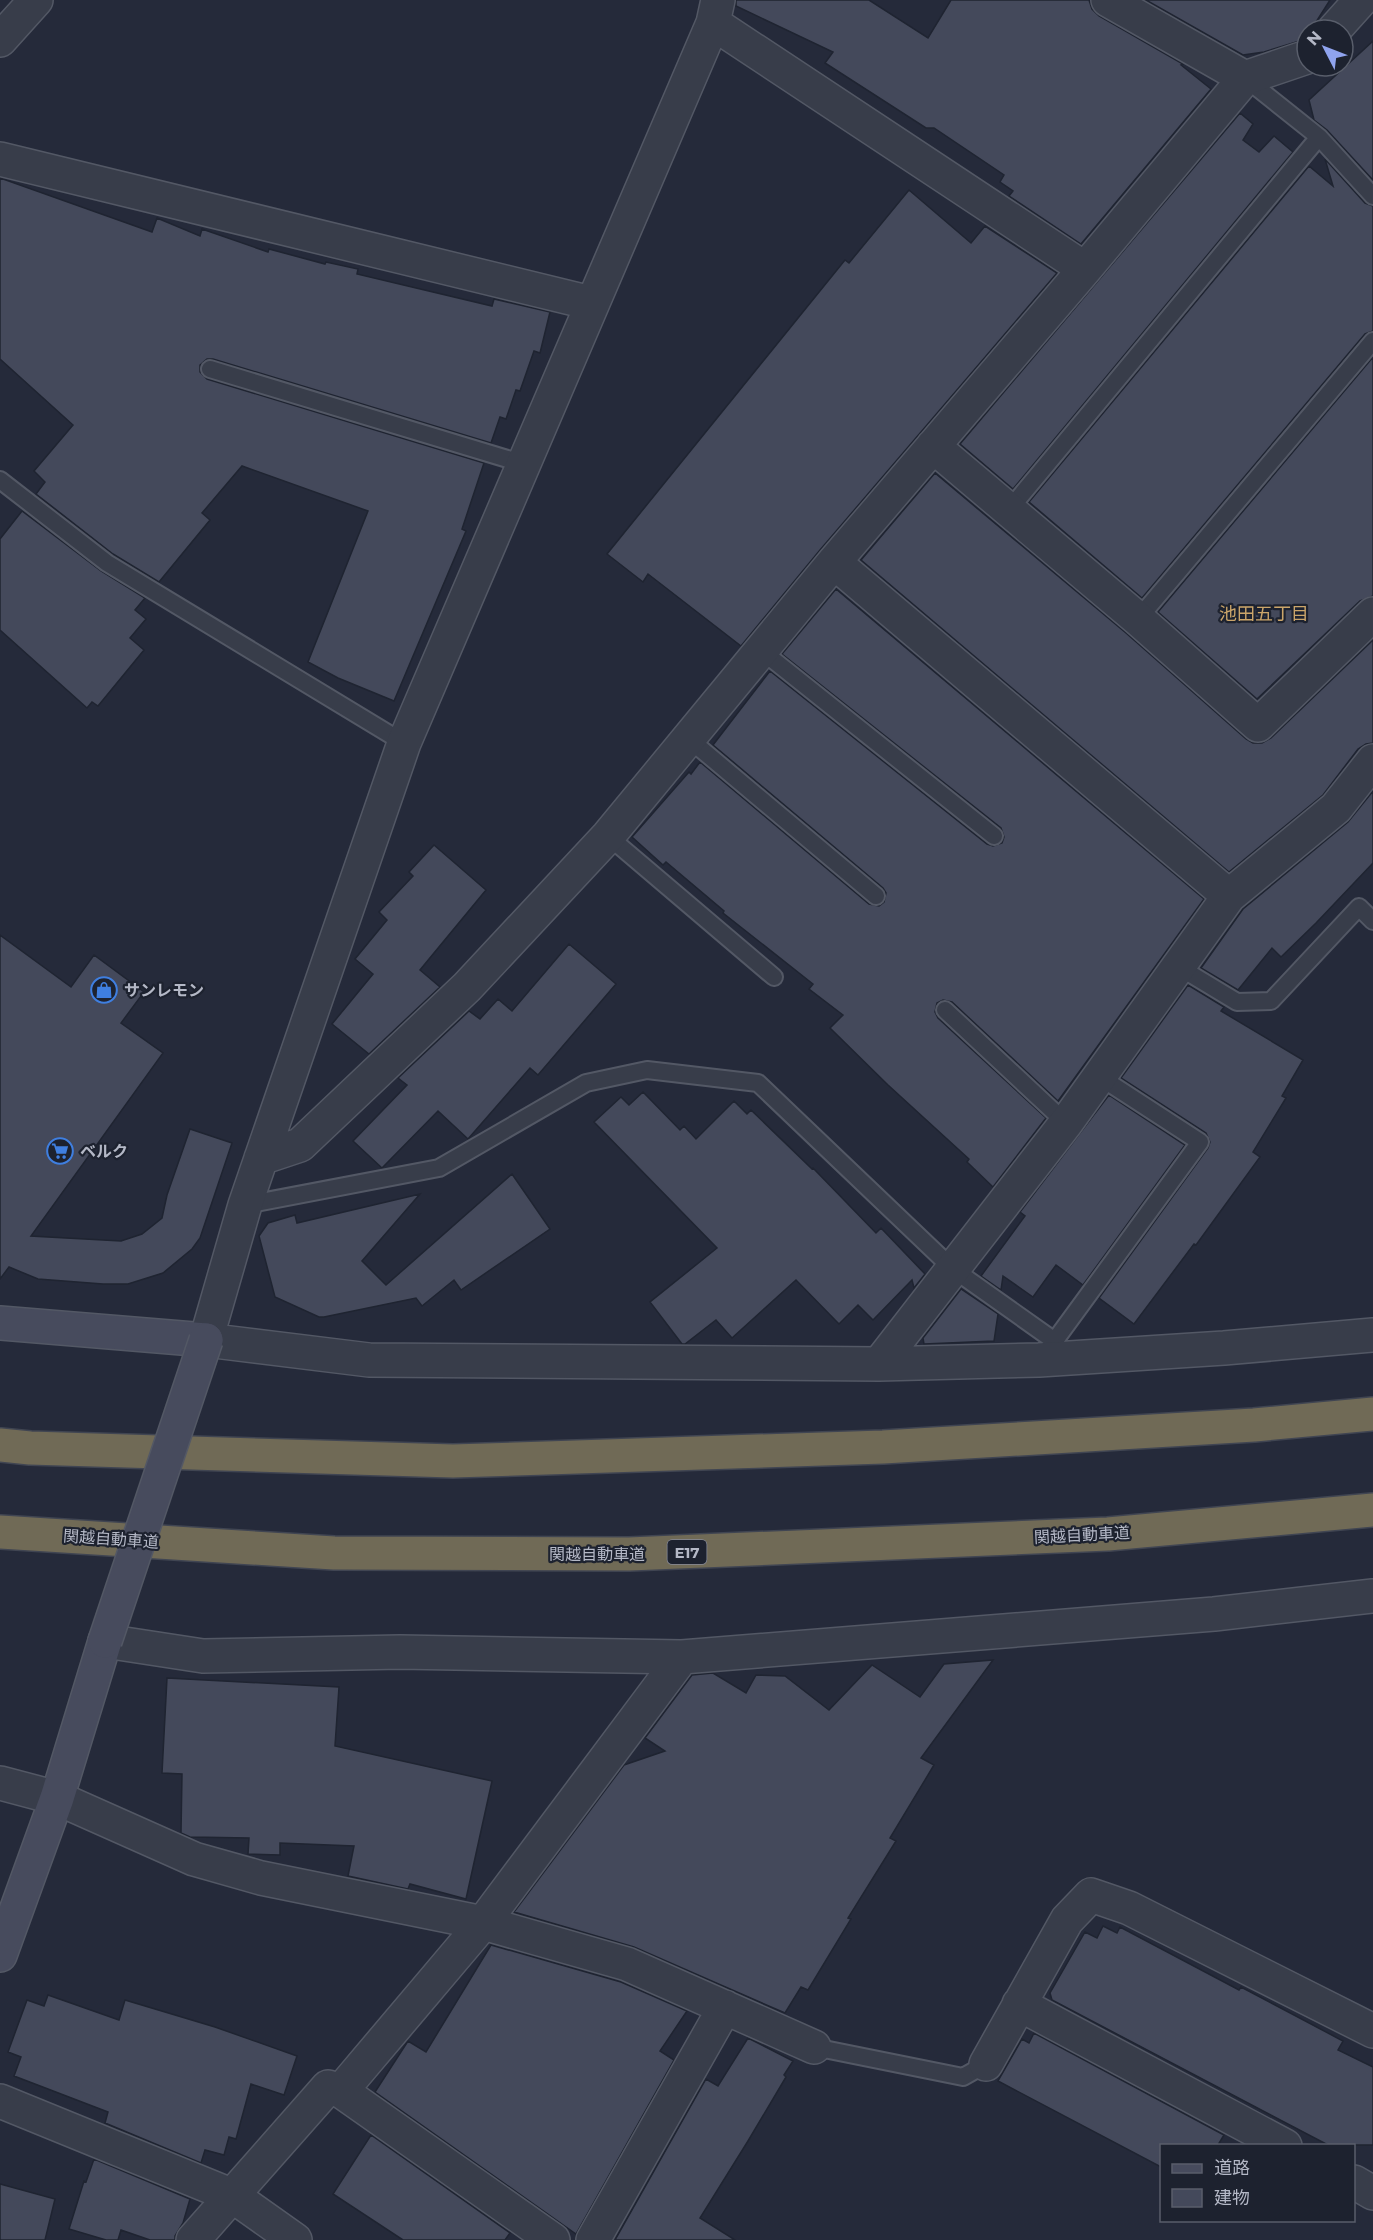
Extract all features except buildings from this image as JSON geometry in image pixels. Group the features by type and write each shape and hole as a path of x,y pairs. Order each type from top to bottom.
{"highway":[{"path":"0,1445 453,1461 883,1448 1254,1425 1373,1414"},
{"name":"関越自動車道","path":"0,1532 334,1553 629,1554 1108,1534 1373,1510"}],"street":[{"path":"0,40 36,0"},
{"path":"1108,0 1245,78"},
{"path":"1345,18 1361,0"},
{"path":"0,1955 57,1798 105,1641 206,1340 245,1205 404,743 715,11 1085,269"},
{"path":"261,1158 300,1145 467,987 608,836 834,562 1245,78 1295,61"},
{"path":"0,159 591,303"},
{"path":"933,447 1138,619 1258,725 1373,614"},
{"path":"834,562 1229,896"},
{"path":"879,1364 1066,1124 1229,896 1336,808 1373,760"},
{"path":"0,1323 206,1340 369,1360 879,1364 1047,1351 1224,1348 1373,1335"},
{"path":"105,1641 203,1656 400,1652 682,1656 1214,1614 1373,1596"},
{"path":"342,2091 483,1923 682,1656"},
{"path":"0,1783 57,1798 194,1859 261,1878 483,1923 627,1964 814,2046"},
{"path":"986,2064 1067,1920 1091,1895 1129,1908 1373,2031"},
{"path":"1020,2004 1283,2144"},
{"path":"593,2240 725,2007"},
{"path":"194,2240 328,2087 342,2091 552,2240"},
{"path":"0,2101 233,2196 296,2240"},
{"path":"1355,2183 1373,2193"}],"lane":[{"path":"1245,78 1319,137 1373,196"},
{"path":"1008,511 1319,137"},
{"path":"1138,619 1373,341"},
{"path":"210,369 524,464"},
{"path":"0,480 107,563 404,743"},
{"path":"762,651 994,836"},
{"path":"689,739 876,897"},
{"path":"608,836 774,976"},
{"path":"1179,967 1237,1002 1271,1001 1359,907 1373,921"},
{"path":"945,1010 1066,1124"},
{"path":"245,1205 439,1168 586,1083 647,1070 758,1083 953,1269 1047,1351 1200,1142 1100,1077"},
{"path":"814,2046 963,2077 986,2064"}],"place":[{"name":"サンレモン","path":"104,990"},
{"name":"ベルク","path":"60,1151"}],"district":[{"name":"池田五丁目","path":"1264,614"}]}
